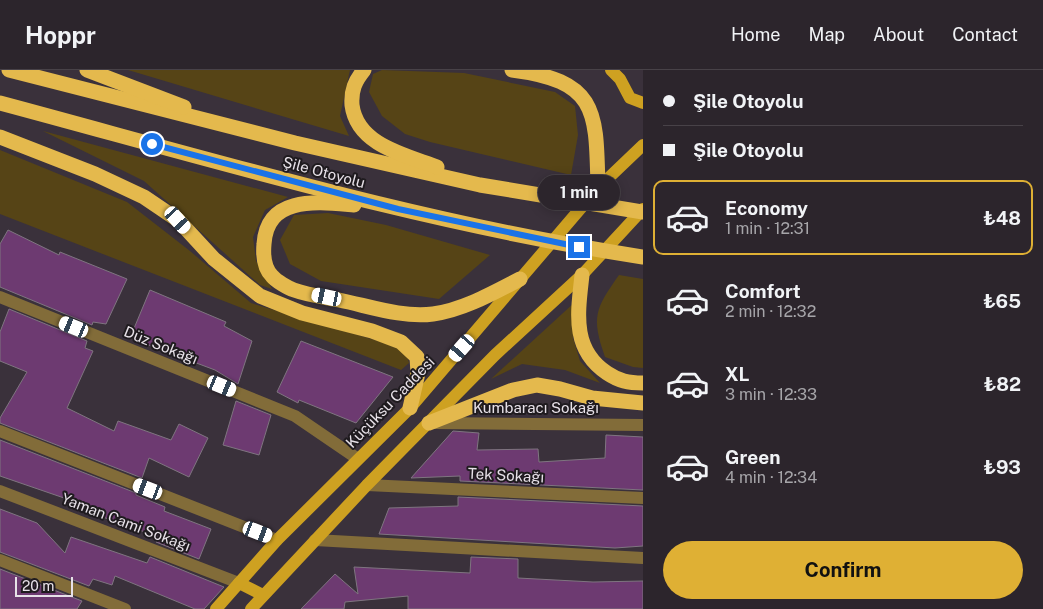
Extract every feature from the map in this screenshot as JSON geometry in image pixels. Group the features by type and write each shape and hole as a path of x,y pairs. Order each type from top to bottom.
{"highway":[{"name":"Şile Otoyolu","path":"10,70 295,143 480,185 643,210"},
{"path":"87,70 172,102 295,143"},
{"path":"364,70 354,82 351,96 354,117 364,133 385,147 480,185"},
{"path":"512,70 554,80 579,92 589,107 594,127 598,188"},
{"name":"Şile Otoyolu","path":"0,103 398,209 579,247 643,257"},
{"path":"0,137 95,174 144,197 178,220 214,259 260,296 302,313 372,331 401,342 417,357 418,372 410,408"},
{"path":"398,209 326,203 295,205 281,210 272,220 264,236 263,258 272,276 293,290 411,315 433,314 453,309 486,297 520,279"},
{"path":"582,275 578,308 584,351 595,365 626,383 643,383"},
{"path":"428,423 513,390 536,386 560,389 592,398 643,403"}],"main road":[{"path":"612,70 620,79 630,98 643,103"},
{"name":"Küçüksu Caddesi","path":"216,609 277,540 410,408 598,188 643,145"},
{"path":"251,609 367,485 495,355 582,275 643,210"},
{"path":"239,583 263,595"}],"street":[{"name":"Düz Sokağı","path":"0,297 295,416 358,459"},
{"name":"Kumbaracı Sokağı","path":"428,423 643,424"},
{"path":"0,431 277,540"},
{"name":"Tek Sokağı","path":"367,485 643,498"},
{"name":"Yaman Cami Sokağı","path":"0,491 239,583"},
{"path":"315,540 643,558"},
{"path":"0,560 125,609"}],"shaded area":[{"path":"128,70 350,70 340,116 349,136"},
{"path":"382,70 464,73 555,92 575,106 578,135 571,175 430,142 405,134 382,116 369,92 373,74"},
{"path":"43,131 288,197 265,210 253,237 256,261 272,289 260,285 144,181"},
{"path":"0,150 127,202 190,251 251,303 385,343 406,352 409,363 401,370 0,214"},
{"path":"328,213 386,225 490,255 439,299 321,281 290,264 280,240 294,215"},
{"path":"619,275 643,279 643,368 633,367 605,357 598,332 597,322 600,305"},
{"path":"575,302 573,338 580,361 600,383 565,370 522,364 491,379"}],"building":[{"path":"8,230 59,255 60,252 127,279 106,324 93,322 92,325 0,287 0,244"},
{"path":"150,290 226,322 224,326 252,341 238,384 215,370 130,338"},
{"path":"9,309 87,341 85,348 93,351 67,408 114,431 118,421 171,440 179,424 208,438 189,477 149,458 142,478 0,423 0,418 27,372 0,361 0,332"},
{"path":"301,341 393,377 356,423 299,400 298,403 277,392"},
{"path":"236,401 271,415 259,455 223,445"},
{"path":"453,431 479,433 477,450 538,449 539,462 605,458 606,435 643,437 643,490 460,481 460,476 411,478"},
{"path":"0,440 136,493 136,495 165,507 164,511 211,529 199,559 156,542 159,537 66,504 67,499 0,476"},
{"path":"458,497 643,506 643,546 615,548 379,534 389,508 458,506"},
{"path":"0,509 37,523 65,553 71,537 147,563 150,557 224,587 204,609 195,609 115,576 112,585 93,579 89,586 0,552"},
{"path":"471,557 518,559 518,578 593,582 643,581 643,609 408,609 408,596 345,602 344,609 301,609 335,574 358,594 354,567 470,573"},
{"path":"0,569 82,601 77,609 0,609"}],"route":[{"path":"152,144 398,209 579,247"}]}
